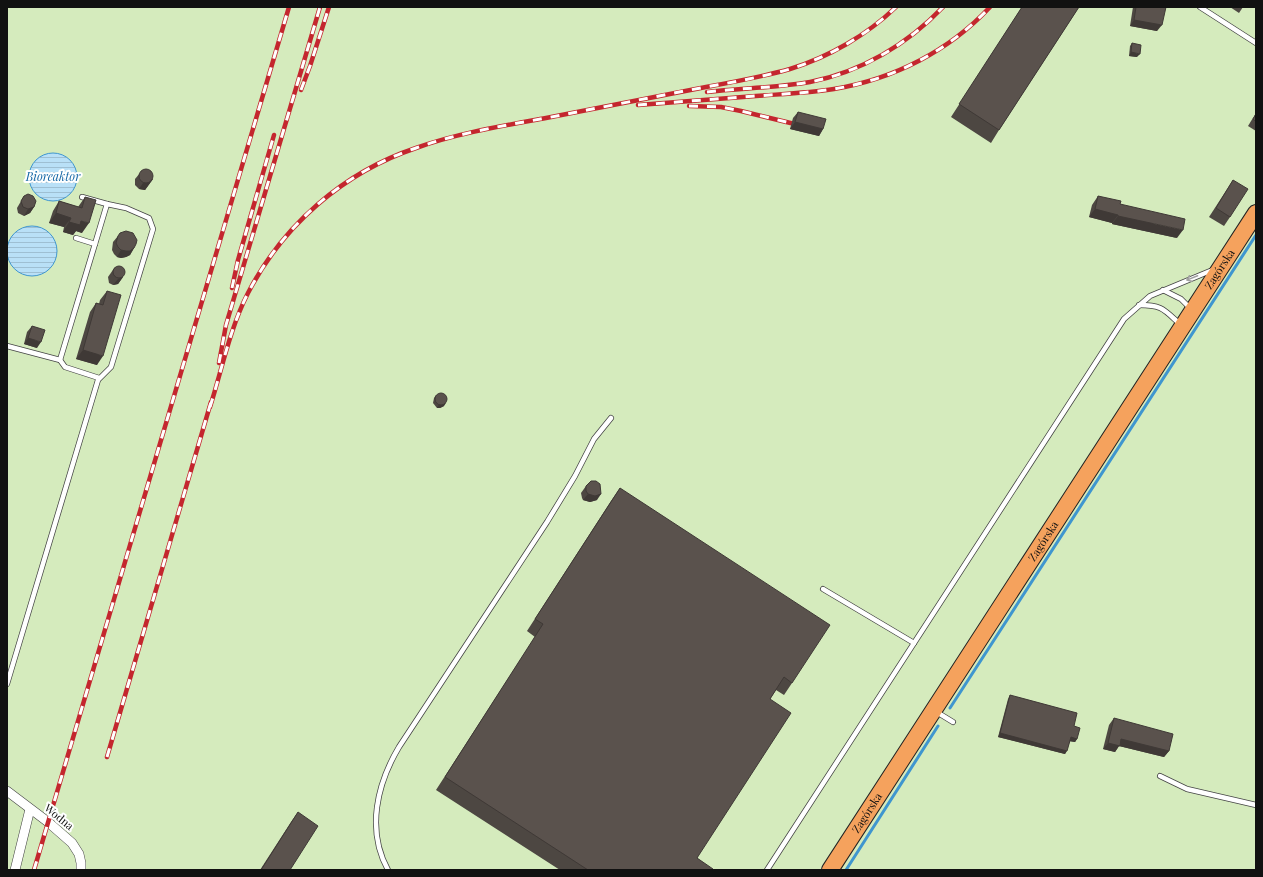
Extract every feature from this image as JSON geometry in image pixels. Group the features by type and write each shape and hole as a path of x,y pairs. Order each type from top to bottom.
{"highway":[{"name":"Zagórska","path":"830,870 1256,213"}],"street":[{"name":"Wodna","path":"7,791 72,843 79,854 82,863 81,870"},
{"path":"15,870 30,809"}],"lane":[{"path":"1200,7 1256,43"},
{"path":"7,684 98,380 112,367 153,229 149,218 126,208 82,197"},
{"path":"60,360 107,204"},
{"path":"76,238 95,244"},
{"path":"767,870 1124,319 1150,296 1222,266"},
{"path":"1163,290 1182,299 1192,311"},
{"path":"1139,305 1158,306 1165,310 1182,326"},
{"path":"7,346 60,360 64,367 99,378"},
{"path":"388,870 380,848 376,830 376,820 380,791 390,764 399,747 567,489 594,439 611,418"},
{"path":"823,589 914,643"},
{"path":"934,710 953,722"},
{"path":"1160,776 1187,789 1256,805"}],"green space":[{"path":"7,7 1256,7 1256,870 7,870"}],"water":[{"name":"Bioreaktor","path":"48,153 58,153 67,157 73,163 76,168 76,186 67,197 58,201 48,201 39,197 33,191 29,182 29,172 33,163 39,157"},
{"path":"32,226 46,230 53,237 57,251 53,265 46,272 32,276 18,272 11,265 7,251 11,237 18,230"}],"building":[{"path":"1022,7 1079,7 999,130 959,104"},
{"path":"1136,7 1166,7 1162,25 1134,20"},
{"path":"1132,43 1141,45 1140,54 1131,52"},
{"path":"798,112 826,119 823,129 795,122"},
{"path":"1256,114 1256,122 1253,119"},
{"path":"146,169 151,171 153,176 151,181 146,183 141,181 139,176 141,171"},
{"path":"1233,180 1248,189 1230,217 1216,208"},
{"path":"28,194 33,196 36,201 34,207 28,209 23,207 21,201 24,196"},
{"path":"1098,196 1121,201 1120,204 1185,219 1183,230 1118,216 1095,209"},
{"path":"85,197 96,200 89,223 81,221 80,225 69,222 71,218 56,213 59,201 82,208"},
{"path":"126,231 133,233 137,240 134,248 130,251 121,250 116,243 120,233"},
{"path":"117,266 121,266 125,272 121,278 117,278 113,274 113,270"},
{"path":"107,291 121,295 103,356 83,350 96,303 103,305"},
{"path":"32,326 45,330 41,342 28,338"},
{"path":"441,393 445,395 447,399 445,403 441,405 437,403 435,399 437,395"},
{"path":"591,481 596,481 600,484 601,494 595,496 588,494 586,491 586,486"},
{"path":"620,488 830,625 792,683 784,677 770,699 791,713 697,858 713,869 712,870 588,870 445,777 543,624 535,619"},
{"path":"1010,695 1077,713 1074,726 1080,728 1077,739 1071,737 1067,751 1000,733"},
{"path":"1114,718 1173,734 1169,751 1121,739 1120,746 1108,743"},
{"path":"298,812 318,826 290,870 261,870"}],"waterway":[{"path":"950,708 1256,235"},
{"path":"846,870 938,726"}],"railway":[{"path":"34,870 289,7"},
{"path":"219,363 226,325 320,7"},
{"path":"301,90 329,7"},
{"path":"210,407 236,320 248,293 262,268 279,245 318,204 340,186 364,171 390,158 416,148 464,134 748,79 790,69 819,58 847,44 873,27 896,7"},
{"path":"707,92 797,84 810,82 847,71 865,64 899,44 915,33 943,7"},
{"path":"638,105 834,89 878,78 919,61 938,50 974,23 990,7"},
{"path":"689,106 721,107 803,126"},
{"path":"232,288 238,260 274,135"},
{"path":"107,757 211,402"}]}
